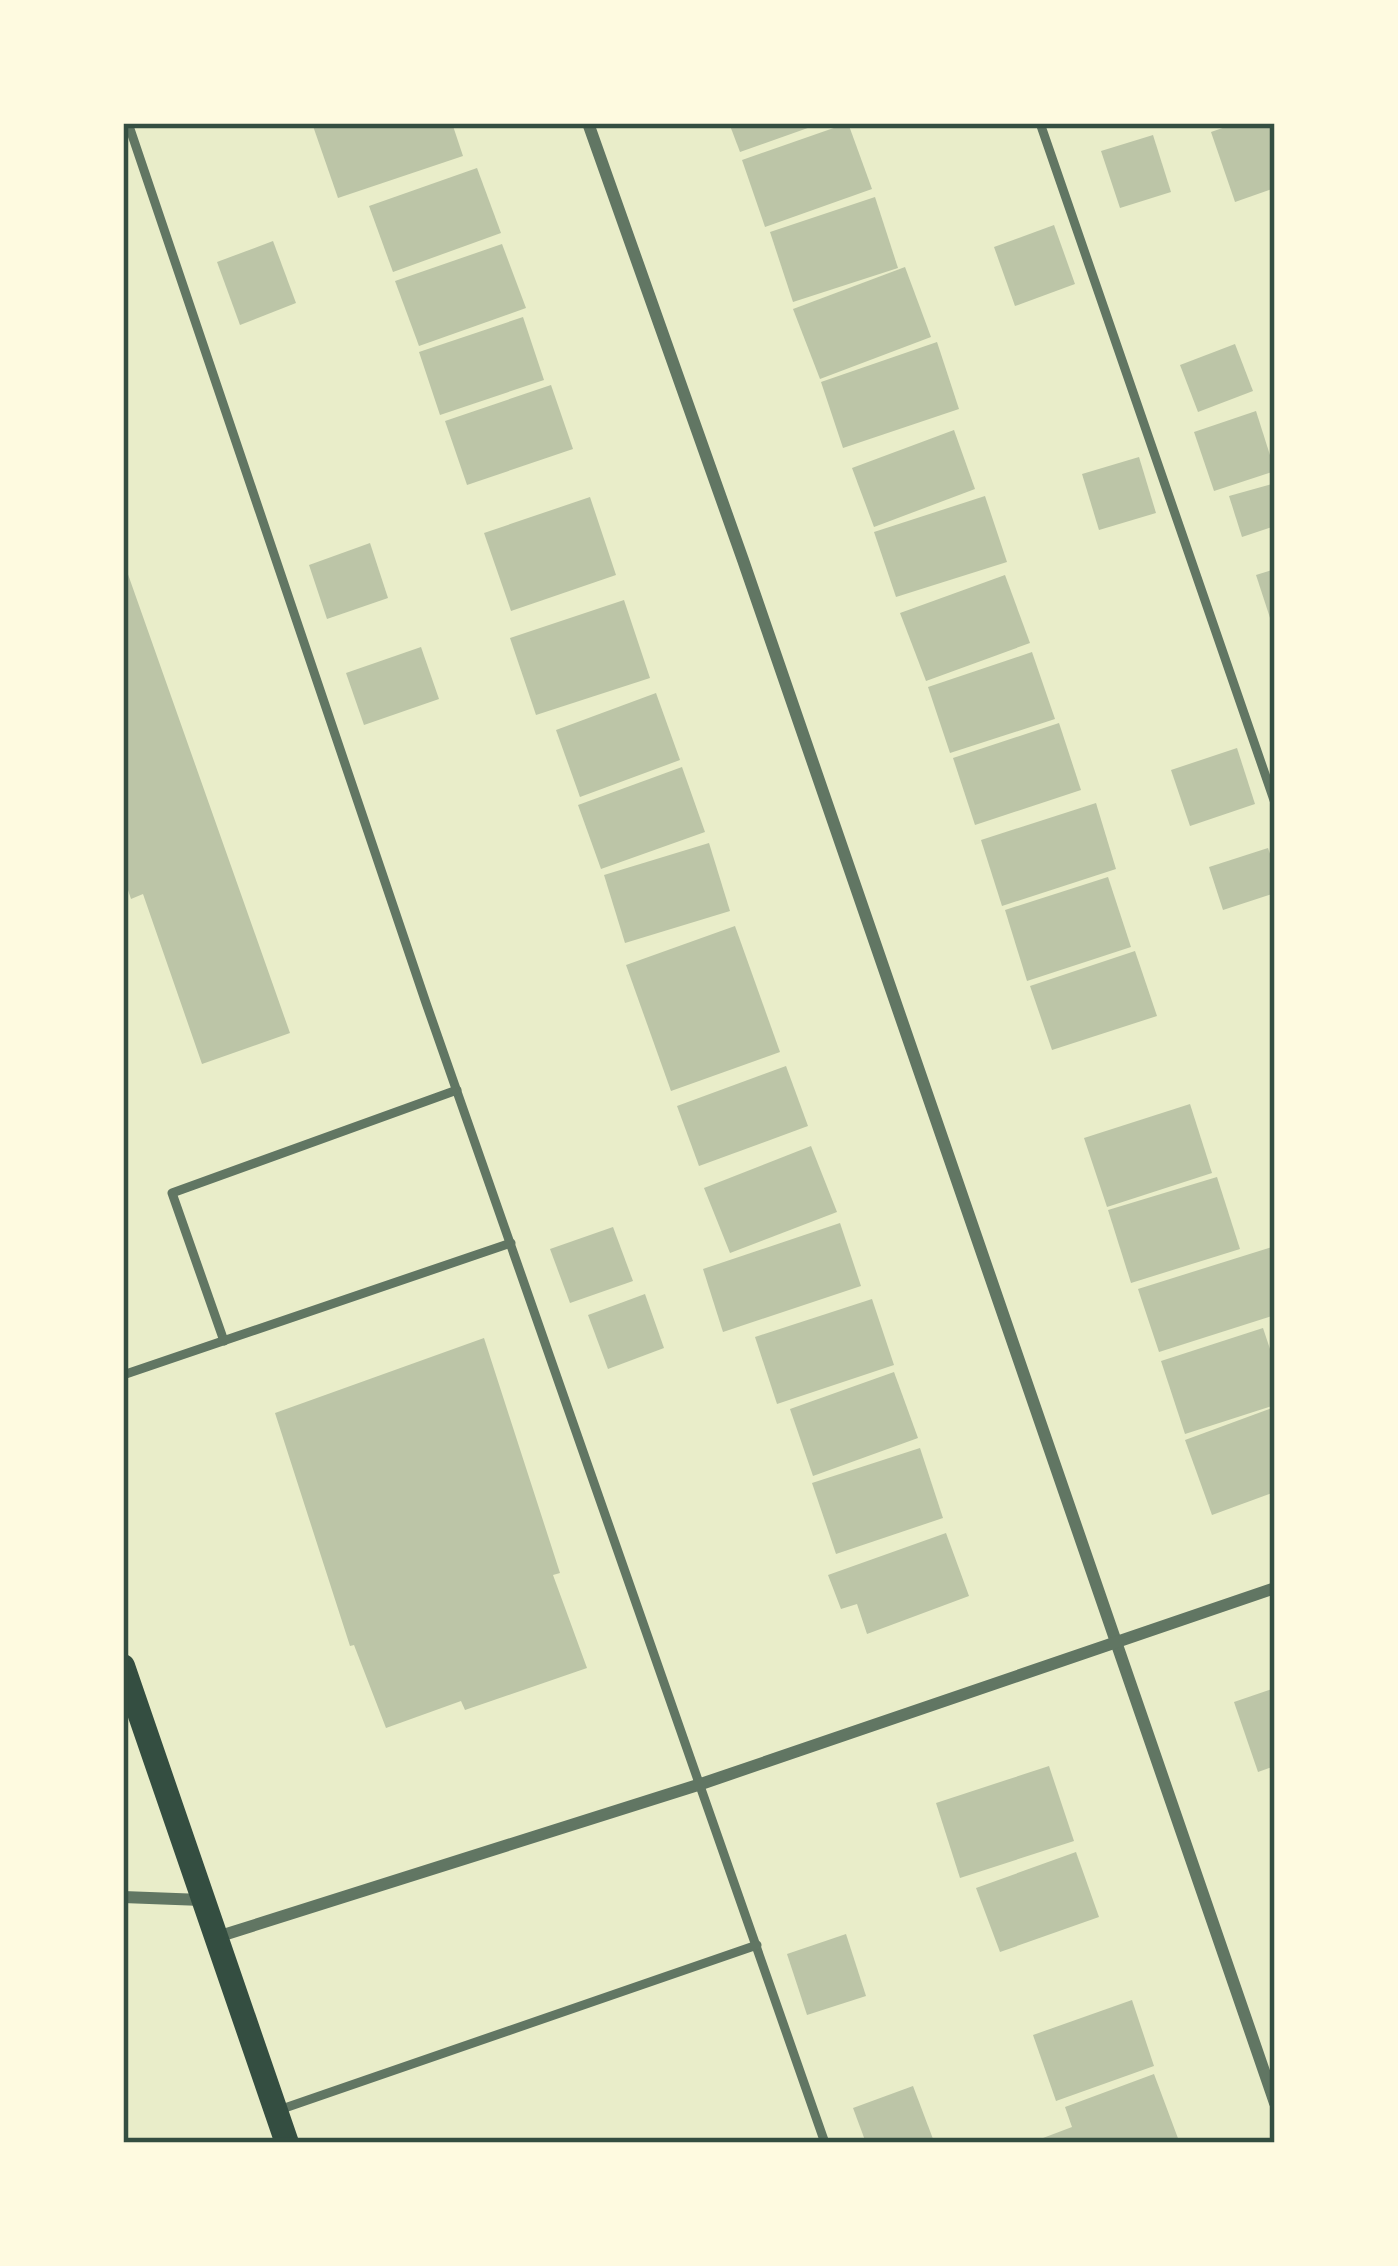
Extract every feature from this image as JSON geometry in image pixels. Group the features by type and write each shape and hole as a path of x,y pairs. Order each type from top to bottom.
{"main road":[{"path":"123,1666 287,2143"}],"street":[{"path":"588,123 1275,2103"},
{"path":"217,1937 701,1784 1275,1588"},
{"path":"123,1898 203,1900"}],"lane":[{"path":"128,123 458,1090 826,2143"},
{"path":"1040,123 1275,803"},
{"path":"224,1341 172,1193 458,1090"},
{"path":"123,1375 511,1243"},
{"path":"276,2111 757,1945"}],"building":[{"path":"452,123 463,156 338,198 313,126"},
{"path":"729,123 819,123 819,124 740,152"},
{"path":"848,123 872,189 765,227 742,160"},
{"path":"1237,123 1275,123 1275,188 1235,202 1211,132"},
{"path":"1153,135 1171,192 1120,208 1101,151"},
{"path":"477,168 501,233 393,272 369,206"},
{"path":"875,197 898,268 793,302 770,232"},
{"path":"1054,225 1075,284 1015,306 994,247"},
{"path":"273,241 296,303 240,325 217,262"},
{"path":"502,244 526,308 419,346 395,281"},
{"path":"905,267 931,337 820,379 793,309"},
{"path":"523,317 544,380 440,415 419,352"},
{"path":"937,342 959,409 843,448 821,382"},
{"path":"1235,344 1253,391 1198,412 1180,365"},
{"path":"551,385 573,449 467,485 445,421"},
{"path":"1256,411 1275,471 1214,491 1194,432"},
{"path":"954,430 975,489 874,527 852,468"},
{"path":"1139,457 1156,513 1099,530 1082,474"},
{"path":"1272,484 1275,526 1242,537 1229,496"},
{"path":"985,496 1007,562 896,597 874,532"},
{"path":"590,497 616,575 511,611 484,533"},
{"path":"370,543 388,598 327,619 309,565"},
{"path":"124,563 290,1033 202,1064 143,894 131,899 123,875"},
{"path":"1275,569 1275,630 1274,630 1256,575"},
{"path":"1005,575 1030,643 926,681 900,613"},
{"path":"624,600 650,678 536,715 510,638"},
{"path":"421,647 439,699 364,725 346,673"},
{"path":"1032,652 1055,719 950,753 928,687"},
{"path":"656,693 680,760 580,797 556,730"},
{"path":"1059,723 1081,790 975,825 953,758"},
{"path":"1237,748 1255,804 1190,826 1171,770"},
{"path":"682,767 705,832 601,869 578,805"},
{"path":"1096,803 1116,869 1002,906 981,840"},
{"path":"709,843 730,911 625,943 604,875"},
{"path":"1268,848 1275,868 1275,893 1223,910 1209,867"},
{"path":"1108,877 1131,947 1027,981 1005,910"},
{"path":"735,926 780,1052 671,1091 626,965"},
{"path":"1135,951 1157,1016 1052,1050 1030,986"},
{"path":"786,1066 808,1126 699,1166 677,1106"},
{"path":"1190,1104 1212,1173 1107,1207 1084,1138"},
{"path":"811,1146 837,1212 730,1253 704,1188"},
{"path":"1217,1177 1240,1249 1131,1283 1108,1210"},
{"path":"840,1223 861,1286 723,1332 703,1269"},
{"path":"613,1227 633,1281 570,1303 550,1249"},
{"path":"1275,1246 1275,1315 1159,1352 1138,1289"},
{"path":"645,1294 664,1348 608,1369 588,1315"},
{"path":"872,1299 894,1365 777,1404 755,1337"},
{"path":"1263,1328 1275,1364 1275,1405 1185,1434 1161,1361"},
{"path":"484,1338 560,1573 553,1575 587,1668 465,1710 461,1701 386,1728 354,1645 350,1646 275,1413"},
{"path":"894,1372 918,1438 813,1476 790,1409"},
{"path":"1275,1407 1275,1492 1212,1515 1185,1440"},
{"path":"920,1448 943,1518 836,1554 812,1483"},
{"path":"946,1533 969,1596 867,1634 857,1604 841,1609 828,1575"},
{"path":"1275,1688 1275,1766 1258,1772 1234,1702"},
{"path":"1049,1766 1074,1841 960,1878 936,1803"},
{"path":"1076,1852 1099,1917 1000,1952 976,1888"},
{"path":"846,1934 866,1996 807,2015 787,1954"},
{"path":"1132,2000 1154,2066 1056,2101 1033,2035"},
{"path":"1154,2074 1179,2141 1045,2143 1043,2138 1072,2127 1065,2107"},
{"path":"913,2086 933,2139 866,2143 853,2108"}]}
